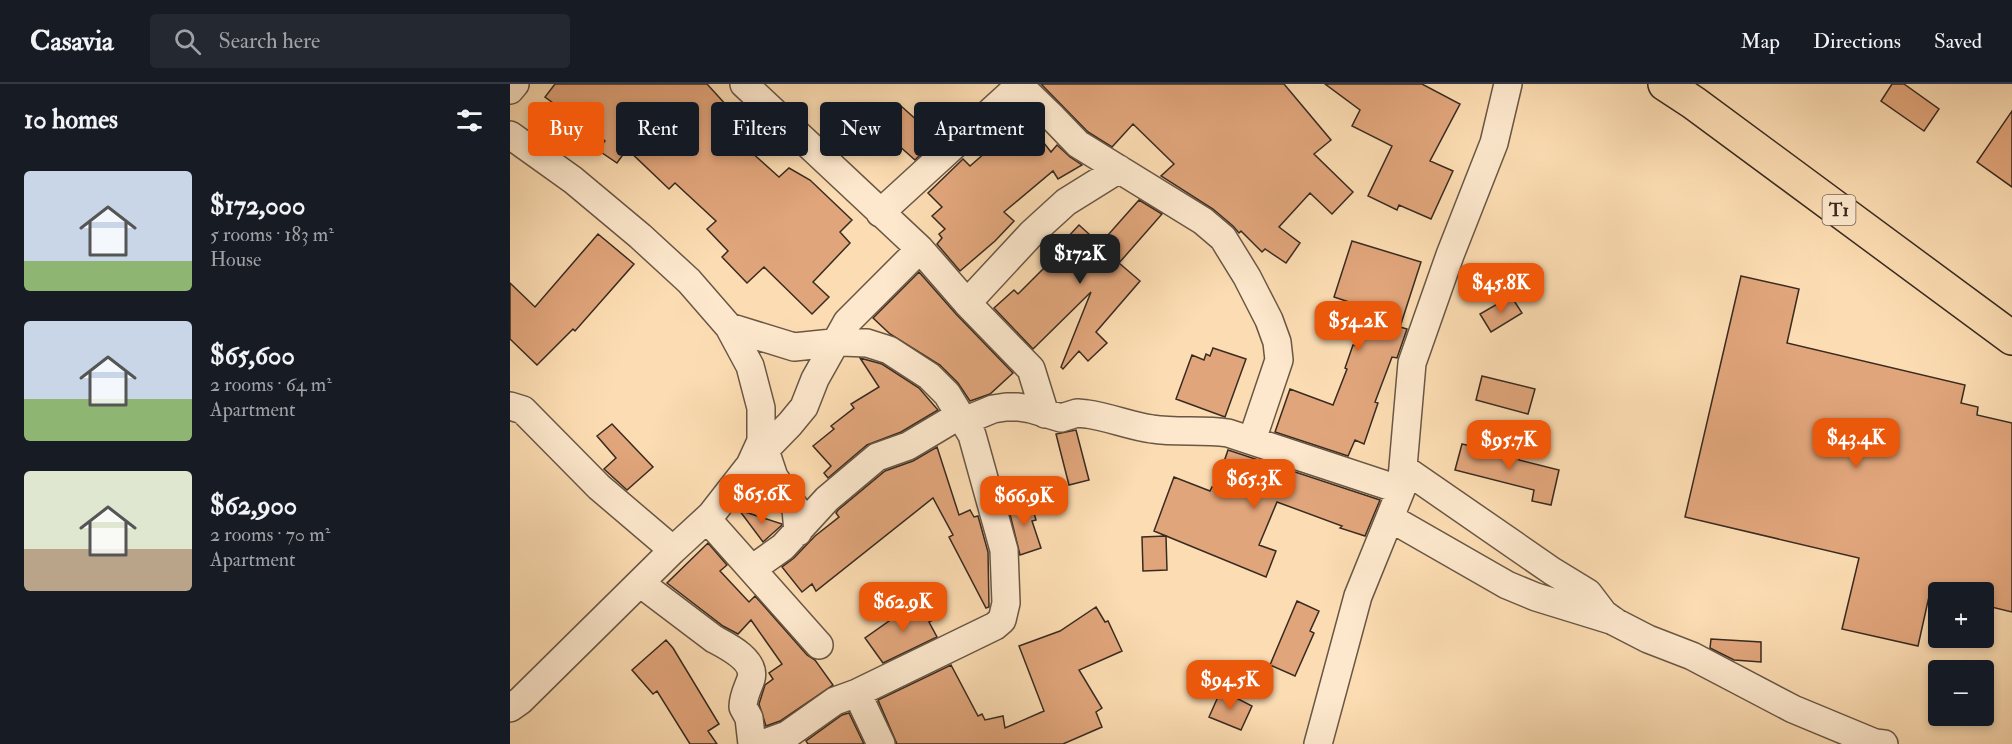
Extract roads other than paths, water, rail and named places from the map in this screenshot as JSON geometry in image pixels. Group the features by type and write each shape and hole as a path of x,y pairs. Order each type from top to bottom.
{"highway":[{"name":"T1","path":"1665,84 2012,338"}],"street":[{"path":"510,90 515,84"},
{"path":"744,84 920,249 967,303 1031,369 1045,414"},
{"path":"1318,744 1358,596 1390,518 1402,479 1412,363 1450,255 1494,143 1508,84"},
{"path":"880,213 1020,85 1078,144 1203,221 1223,238 1247,277 1269,320 1277,342 1279,360 1252,440"},
{"path":"510,135 573,180 640,236 689,281 729,327 750,366 761,408 761,441 757,457"},
{"path":"967,303 1032,233 1066,202 1119,169"},
{"path":"510,708 520,701 707,519 757,457 804,407 815,379 847,322 920,249"},
{"path":"640,583 747,662 751,677 742,706 764,743 787,735 835,701 857,693 995,626 1002,620 1006,603 1004,550 972,435 947,394 929,376 889,351 867,343 834,343 795,347 729,327"},
{"path":"1006,407 1022,389 1031,369"},
{"path":"510,406 523,410 599,487 673,550"},
{"path":"752,569 783,547 827,500 877,457 908,446 962,418 993,409 1018,406 1061,418 1077,413 1087,414 1150,429 1174,432 1212,430 1402,479 1588,592 1604,614 1615,622 1648,639 1692,656 1793,709 1884,744"},
{"path":"757,457 774,477 796,510 798,532"},
{"path":"1390,518 1507,585 1536,597 1615,622"},
{"path":"707,519 819,645"},
{"path":"857,693 881,744"}]}
